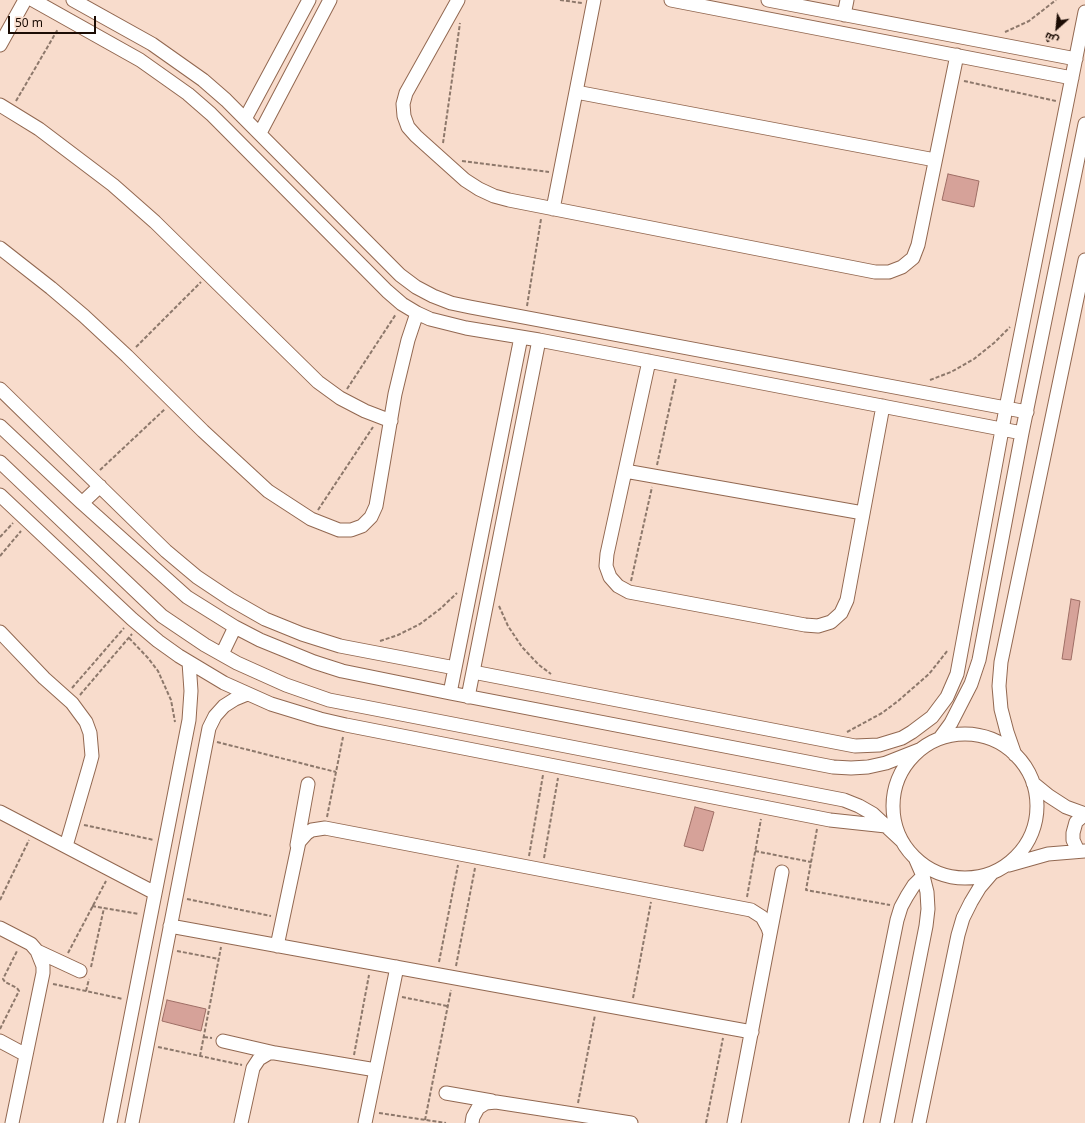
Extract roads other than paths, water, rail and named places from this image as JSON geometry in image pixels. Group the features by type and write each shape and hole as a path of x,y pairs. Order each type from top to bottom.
{"street":[{"path":"0,44 25,0"},
{"path":"33,0 140,60 188,94 211,114 387,291 402,304 430,319 1022,434"},
{"path":"73,0 152,44 202,80 226,100 260,133 400,275 416,287 433,296 451,303 1027,412"},
{"path":"245,119 310,0"},
{"path":"260,133 330,0"},
{"path":"458,0 406,93 403,104 404,116 408,127 441,159 479,190 494,196 548,208 875,272 889,272 902,267 913,258 918,245 957,56"},
{"path":"671,0 686,1 1072,78"},
{"path":"768,0 1076,59"},
{"path":"844,15 847,0"},
{"path":"548,208 560,174 593,2"},
{"path":"472,672 855,746 879,745 902,738 922,726 940,708 950,691 957,674 1006,408 1085,12"},
{"path":"188,94 202,80"},
{"path":"576,92 935,160"},
{"path":"5,108 69,150 113,185 155,222 318,382 340,398 365,411 385,419"},
{"path":"940,738 951,723 971,684 979,660 1022,434 1085,124"},
{"path":"0,248 51,288 127,356 203,431 268,491 311,519 339,530 351,530 362,526 371,517 376,506 385,419 417,313"},
{"path":"1015,755 1001,709 999,686 1000,662 1085,260"},
{"path":"596,351 600,331"},
{"path":"450,693 521,337"},
{"path":"468,697 539,340"},
{"path":"649,361 607,554 606,566 610,577 618,586 629,592 805,625 818,626 831,622 841,613 847,600 883,406"},
{"path":"0,389 166,551 197,577 230,599 265,619 302,634 340,646 455,668"},
{"path":"0,426 82,503 187,597 235,627 287,652 342,671 468,697 833,767 851,768 874,766 903,758 940,738 956,735 972,734 988,738 1003,745 1023,763 1033,783 1037,810 1035,824 1030,837 1019,854 998,870 980,887 963,918 958,935 919,1123"},
{"path":"0,462 162,616 205,645 286,685 329,700 844,800 873,814 902,842 916,860 923,876 928,904 926,926 887,1123"},
{"path":"625,471 863,513"},
{"path":"82,503 96,482"},
{"path":"0,495 135,622 158,641 224,683 247,694 295,712 346,725 819,818 886,826"},
{"path":"222,654 235,627"},
{"path":"0,632 44,678 69,700 86,722 90,733 92,756 66,846"},
{"path":"110,1123 189,720 191,692 189,662"},
{"path":"132,1123 209,728 215,716 224,706 247,694"},
{"path":"902,842 896,828 893,814 894,793 901,772 909,760 919,750"},
{"path":"1033,783 1060,803 1085,814 1076,822 1073,833 1073,840 1082,851"},
{"path":"277,946 297,848 308,784"},
{"path":"0,812 156,892"},
{"path":"297,848 299,842 307,833 312,830 325,828 744,908 757,913 762,917 770,934"},
{"path":"916,860 927,868 940,874 952,877 972,878 1048,854 1082,851"},
{"path":"734,1123 782,872"},
{"path":"856,1123 897,920 901,907 914,886 923,876"},
{"path":"170,926 752,1032"},
{"path":"0,928 31,944 37,951 43,966 43,973 12,1123"},
{"path":"37,951 63,963 87,971"},
{"path":"366,1117 397,967"},
{"path":"0,1041 26,1055"},
{"path":"223,1041 376,1070"},
{"path":"241,1123 253,1068 264,1055 275,1052"},
{"path":"446,1093 631,1123"},
{"path":"472,1123 473,1117 478,1108 486,1103 496,1102"}]}
